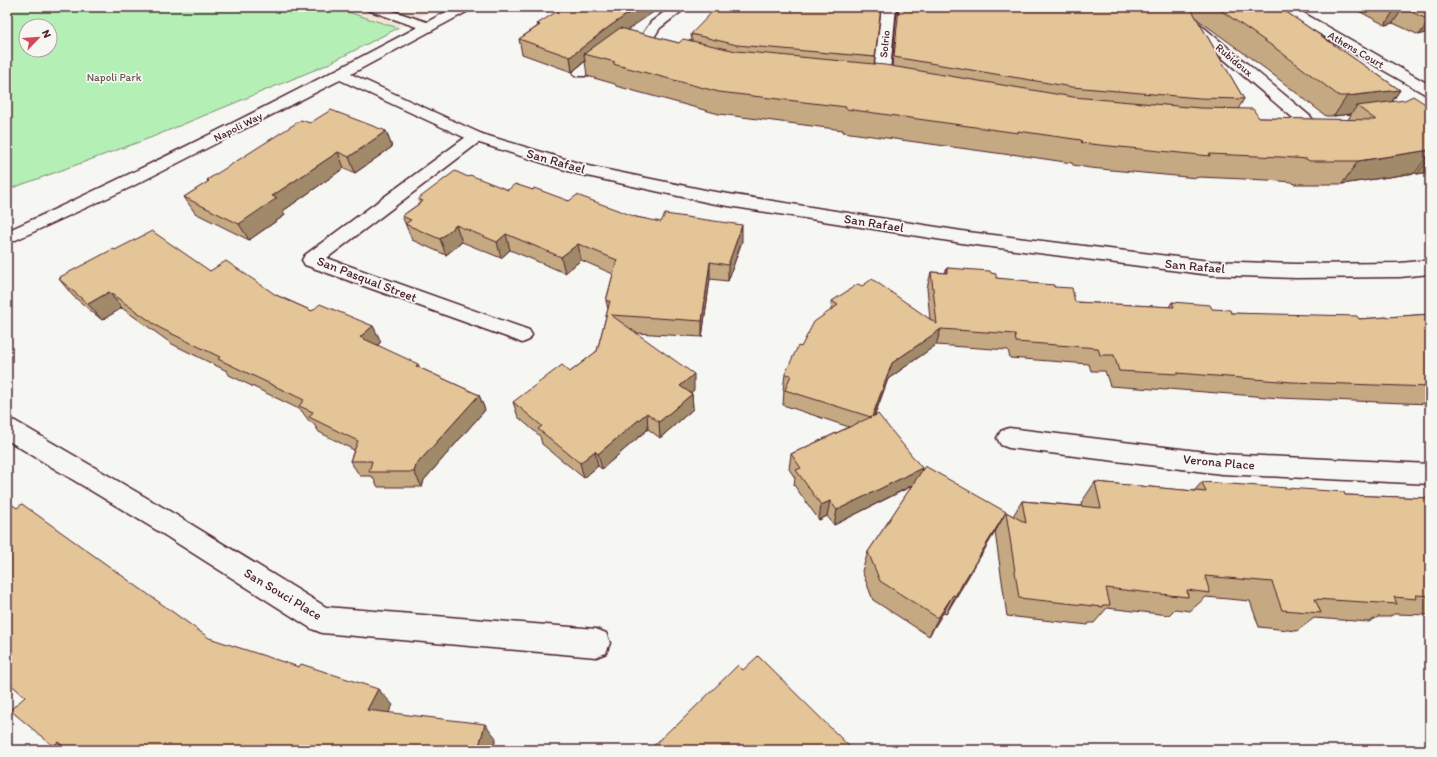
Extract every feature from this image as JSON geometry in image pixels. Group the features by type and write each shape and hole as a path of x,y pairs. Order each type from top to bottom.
{"street":[{"path":"580,73 612,48 634,41 647,34 680,7"},
{"name":"Solrio","path":"889,7 873,80 896,84"},
{"name":"Rubidoux","path":"1159,7 1185,19 1312,121 1288,125"},
{"name":"Athens Court","path":"1283,7 1430,91"},
{"name":"Napoli Way","path":"7,238 241,126 429,27 460,8"},
{"path":"634,41 660,49"},
{"name":"San Rafael","path":"338,74 476,138 584,170 710,197 968,238 1210,268 1400,270 1430,267"},
{"name":"San Pasqual Street","path":"476,138 312,260 522,335"},
{"name":"San Souci Place","path":"7,428 167,523 322,620 596,643"},
{"name":"Verona Place","path":"1009,438 1222,464 1430,474"}],"lane":[{"path":"369,7 429,27"}],"shaded area":[{"path":"332,7 439,7 398,28"}],"green space":[{"name":"Napoli Park","path":"7,7 332,7 398,28 324,66 150,138 7,190"}],"building":[{"path":"564,7 638,7 610,26 570,57 519,39 540,25 537,24"},
{"path":"717,7 881,7 875,57 737,45 691,34"},
{"path":"899,7 989,7 1015,9 1013,7 1190,7 1244,99 1199,98 1072,87 894,57"},
{"path":"1216,7 1279,7 1400,90 1339,96 1278,50"},
{"path":"1388,7 1430,7 1430,20 1403,8 1394,10"},
{"path":"620,28 679,43 683,39 736,51 885,65 1073,97 1200,108 1253,109 1259,118 1376,120 1357,106 1405,100 1413,96 1430,107 1430,150 1358,161 1309,161 1307,159 1281,157 1209,154 1210,156 1082,143 1081,140 1018,131 1018,133 846,109 846,107 719,92 613,64 615,62 584,54"},
{"path":"331,110 386,131 349,157 338,152 272,196 277,198 239,224 184,197 209,181 207,180 301,120 310,123"},
{"path":"455,171 468,177 470,175 508,190 515,184 533,190 534,188 569,201 577,195 636,217 661,222 665,214 742,225 728,265 710,262 702,321 611,315 694,374 680,386 692,394 659,422 647,413 598,454 595,451 580,463 538,429 542,426 513,402 562,365 570,372 597,351 610,301 606,301 617,260 578,244 561,257 506,234 497,242 456,225 440,239 405,224 411,220 402,216 423,201 418,199"},
{"path":"152,231 210,271 226,261 276,295 312,311 320,304 373,326 360,337 418,364 416,366 479,395 416,465 414,472 369,472 372,461 350,461 358,441 309,417 313,412 299,406 304,400 218,359 220,357 160,328 109,292 88,304 59,279 61,278 60,277 113,249 115,250"},
{"path":"947,268 990,271 991,273 996,274 996,278 1029,281 1029,283 1054,285 1054,287 1072,288 1075,302 1174,307 1172,302 1210,305 1212,309 1230,310 1231,313 1357,316 1359,319 1430,314 1430,387 1292,382 1177,373 1178,374 1119,371 1114,355 1100,355 1098,348 1016,342 1015,334 941,329 892,363 872,417 878,414 922,468 837,510 830,501 821,505 796,470 801,468 791,454 871,417 785,390 791,375 785,374 798,346 801,347 814,322 838,305 832,301 858,284 862,286 872,279 937,324 931,272 947,273"},
{"path":"925,466 1006,512 955,596 953,595 938,618 880,581 868,552"},
{"path":"1095,482 1206,492 1202,482 1344,492 1345,495 1430,498 1430,596 1416,595 1417,599 1394,597 1397,604 1315,599 1321,613 1282,610 1272,582 1205,576 1210,593 1187,590 1188,597 1106,588 1110,605 1103,605 1103,607 1019,598 1006,512 1026,523 1022,501 1101,508"},
{"path":"7,501 17,508 22,504 209,638 299,667 301,664 378,689 367,710 485,724 478,750 68,750 58,742 53,746 10,710 25,697 7,681"},
{"path":"758,656 853,750 649,750 674,726 675,727 738,665 743,670"}]}
